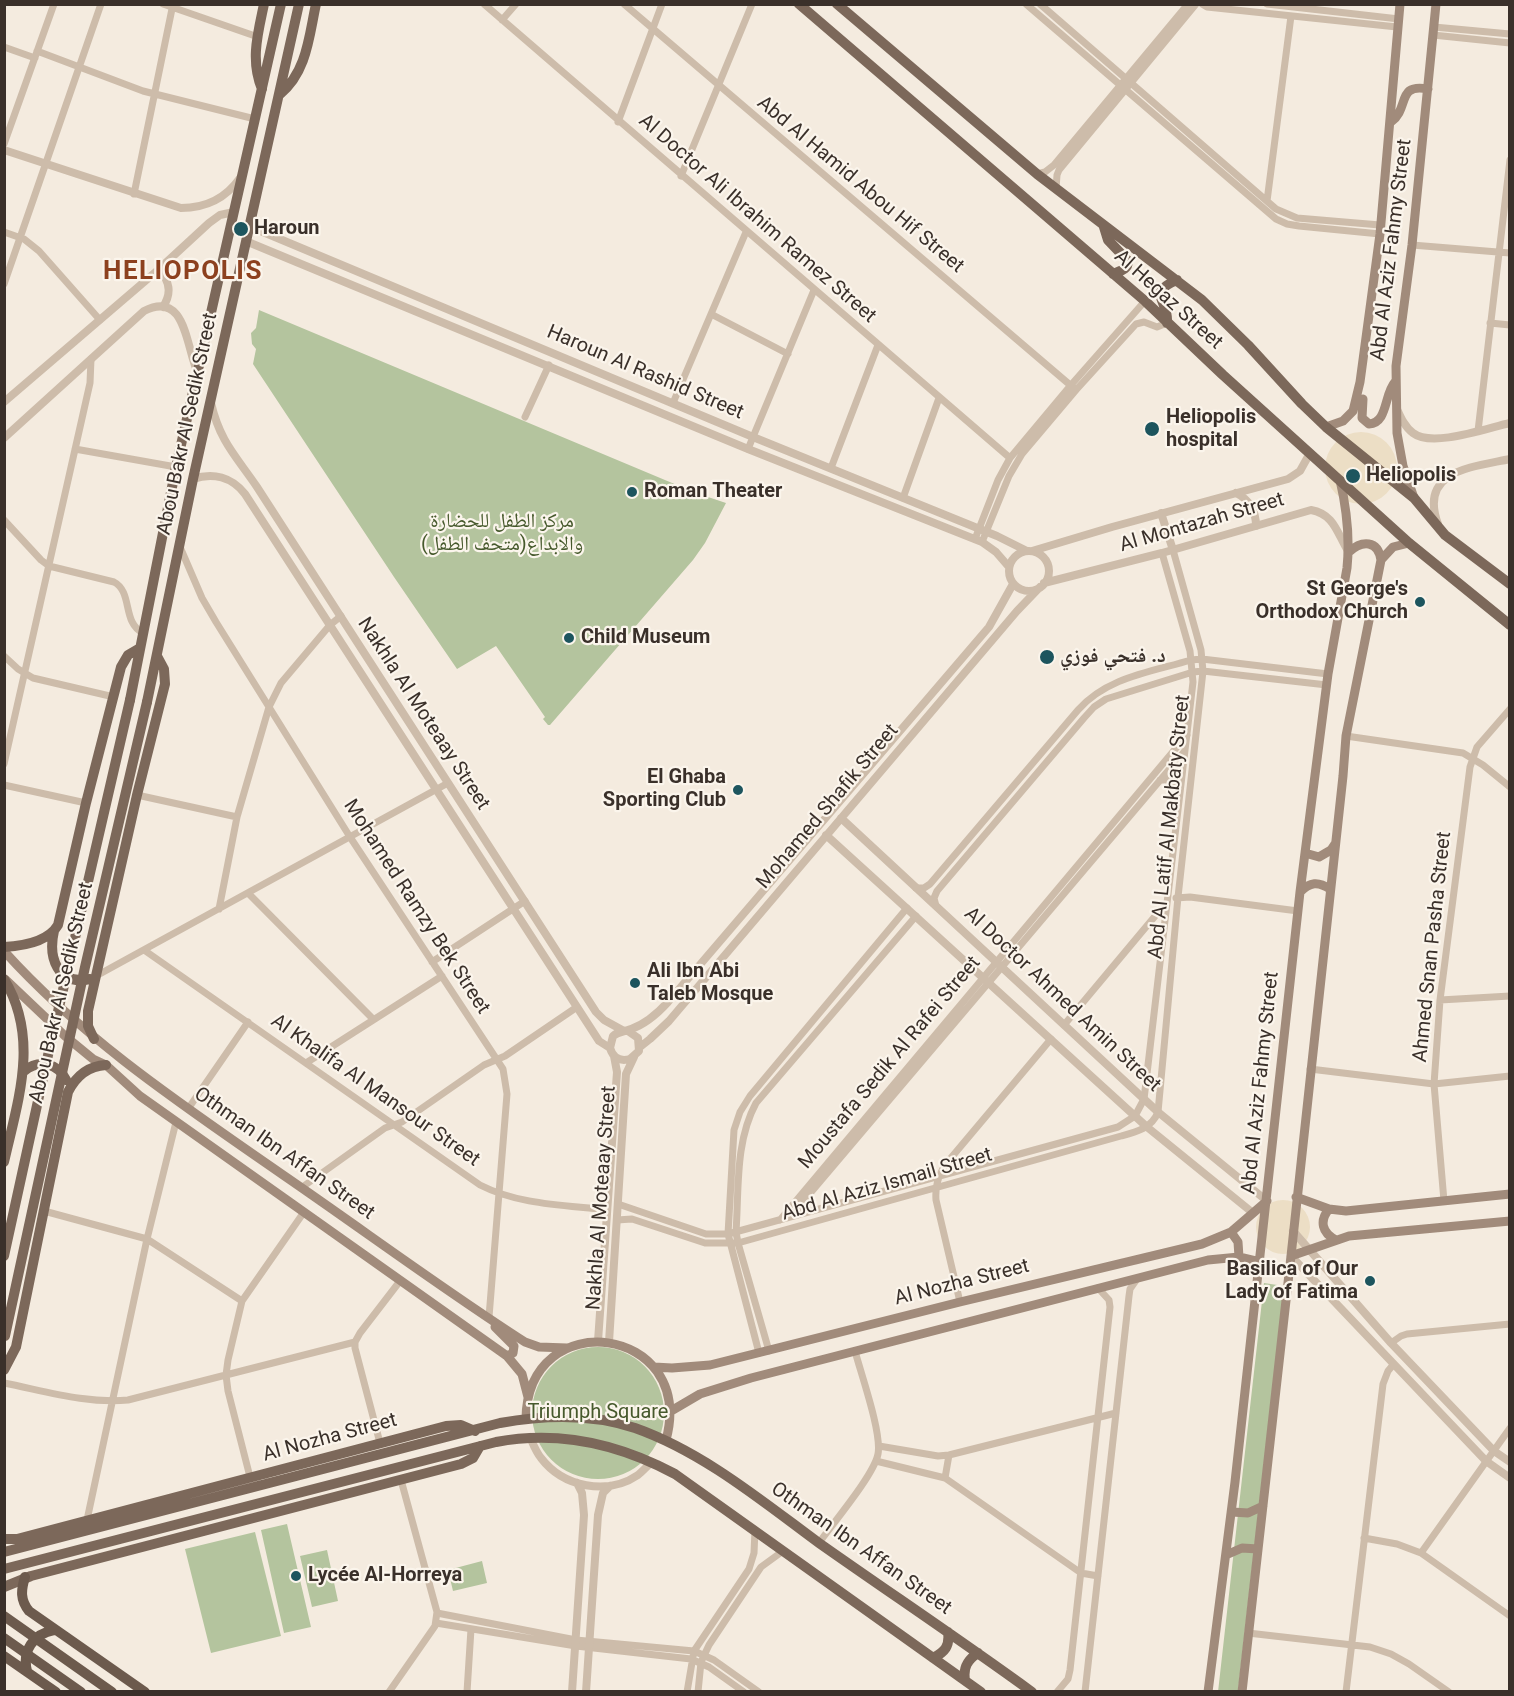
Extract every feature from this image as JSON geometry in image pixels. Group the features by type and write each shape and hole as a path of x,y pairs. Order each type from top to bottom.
{"highway":[{"path":"25,1577 22,1594 26,1607 54,1630 145,1692"},
{"path":"4,1616 112,1692"},
{"path":"27,1671 26,1654 30,1644 38,1636 54,1630"},
{"path":"4,1638 81,1692"},
{"path":"4,1656 56,1692"}],"main road":[{"name":"Abou Bakr Al Sedik Street","path":"262,89 255,64 264,4"},
{"name":"Abou Bakr Al Sedik Street","path":"4,1256 130,700 176,467 281,4"},
{"name":"Abou Bakr Al Sedik Street","path":"5,1337 85,967 147,702 193,479 248,242 299,4"},
{"name":"Abou Bakr Al Sedik Street","path":"280,94 296,77 302,64 316,4"},
{"name":"Al Hegaz Street","path":"799,4 1145,301 1409,543 1509,625"},
{"name":"Al Hegaz Street","path":"837,4 1037,174 1177,280 1226,322 1326,427 1414,498 1445,535 1509,584"},
{"name":"Abd Al Aziz Fahmy Street","path":"1326,427 1349,417 1356,405 1380,230 1400,4"},
{"name":"Abd Al Aziz Fahmy Street","path":"1414,498 1403,466 1397,433 1395,381 1412,245 1436,4"},
{"path":"1391,122 1399,114 1410,89 1416,87 1428,89"},
{"path":"1104,226 1108,240 1128,261 1125,269 1113,274"},
{"path":"1167,323 1161,292 1164,286 1177,280"},
{"path":"1360,382 1363,394 1362,418 1369,424 1379,421 1382,417 1388,390 1395,381"},
{"name":"Abd Al Aziz Fahmy Street","path":"1208,1692 1232,1512 1300,892 1328,674 1349,552 1347,516 1340,480"},
{"path":"1242,1692 1346,736 1352,695 1381,560 1380,552 1365,543 1356,545 1349,552"},
{"path":"1381,560 1393,547 1409,543"},
{"name":"Abou Bakr Al Sedik Street","path":"4,949 32,942 54,931 59,922 86,803 122,664 128,655 140,648"},
{"name":"Abou Bakr Al Sedik Street","path":"94,1039 87,1021 96,976 166,680 164,669 157,656"},
{"path":"1305,853 1319,857 1331,850 1335,844"},
{"path":"1300,892 1306,886 1314,883 1323,884 1330,889"},
{"path":"54,931 53,953 62,973 78,980 96,976"},
{"name":"Othman Ibn Affan Street","path":"4,949 38,986 94,1039 188,1109 525,1342 539,1347 567,1348"},
{"name":"Abou Bakr Al Sedik Street","path":"4,979 21,1023 24,1047 24,1071 4,1162"},
{"name":"Othman Ibn Affan Street","path":"4,979 65,1036 93,1059 106,1065 140,1096 507,1356 522,1374 528,1397"},
{"path":"24,1071 38,1064 52,1066 64,1076 68,1092"},
{"name":"Abou Bakr Al Sedik Street","path":"4,1370 16,1347 68,1092 81,1074 90,1068 106,1065"},
{"path":"1296,1197 1329,1209 1362,1210 1509,1194"},
{"name":"Al Nozha Street","path":"654,1367 691,1368 764,1352 1202,1244 1231,1232 1266,1200"},
{"path":"1329,1209 1324,1214 1323,1227 1326,1233 1335,1240"},
{"path":"1291,1256 1335,1240 1359,1235 1509,1221"},
{"path":"1231,1232 1238,1242 1239,1257"},
{"name":"Al Nozha Street","path":"671,1411 685,1401 716,1388 1098,1288 1217,1258 1239,1257 1260,1262"},
{"path":"492,1320 496,1330 514,1346 513,1353 507,1356"},
{"path":"526,1419 528,1397 533,1381 554,1356 582,1343 609,1342 633,1350 654,1367 663,1380 671,1411 666,1440"},
{"name":"Al Nozha Street","path":"4,1539 17,1539 454,1424 475,1431 526,1419 562,1417 601,1419 666,1440"},
{"path":"4,1552 475,1431"},
{"path":"4,1569 480,1446 530,1437 561,1437 599,1443 652,1462 675,1474 981,1692"},
{"name":"Othman Ibn Affan Street","path":"666,1440 732,1480 1032,1692"},
{"path":"7,1582 467,1462 480,1446"},
{"path":"1232,1512 1248,1513 1263,1506"},
{"path":"1226,1555 1242,1548 1258,1549"},
{"path":"933,1658 947,1647 948,1632"},
{"path":"965,1680 966,1666 978,1653"}],"street":[{"path":"4,144 54,4"},
{"path":"4,284 101,4"},
{"path":"163,4 258,37"},
{"name":"Al Doctor Ali Ibrahim Ramez Street","path":"484,4 1010,458"},
{"path":"502,20 516,4"},
{"name":"Abd Al Hamid Abou Hif Street","path":"624,4 1073,387"},
{"path":"618,122 662,4"},
{"path":"681,176 752,4"},
{"path":"1026,4 1276,219 1299,226 1380,230"},
{"path":"1040,4 1276,209 1297,218 1380,230"},
{"path":"1037,174 1045,172 1054,165 1119,84 1188,4"},
{"path":"1056,189 1059,170 1196,4"},
{"path":"1202,4 1207,7 1291,16 1398,23"},
{"path":"1267,4 1324,8 1398,23"},
{"path":"134,194 173,6"},
{"path":"1267,201 1291,16"},
{"path":"1434,31 1509,34"},
{"path":"1434,31 1509,43"},
{"path":"4,48 80,67 155,94 255,118"},
{"path":"4,150 175,207 195,207 207,204 225,195 242,175"},
{"path":"1478,431 1509,160"},
{"path":"4,402 214,219 234,212"},
{"name":"Haroun Al Rashid Street","path":"251,227 1029,551"},
{"path":"4,232 20,238 39,251 100,320"},
{"path":"673,403 746,232"},
{"name":"Haroun Al Rashid Street","path":"248,242 748,449 978,541 996,552 1009,567"},
{"path":"1412,245 1509,253"},
{"path":"158,270 165,276 169,286 164,307"},
{"path":"748,449 814,290"},
{"path":"978,541 998,480 1010,458 1145,301"},
{"path":"4,438 144,311 155,306 175,312 182,322 198,374"},
{"path":"711,314 788,354"},
{"path":"982,530 1015,465 1073,387 1136,324 1144,322 1156,327 1167,323"},
{"path":"1491,323 1509,325"},
{"path":"831,468 879,345"},
{"path":"525,417 554,353"},
{"path":"4,764 91,376 91,359"},
{"path":"903,498 939,398"},
{"name":"Nakhla Al Moteaay Street","path":"211,402 220,432 230,451 254,483 341,616 596,1012 604,1020 626,1031"},
{"path":"1395,405 1408,429 1432,440 1509,423"},
{"path":"75,449 176,467"},
{"name":"Al Montazah Street","path":"1029,551 1294,476 1304,466 1310,453"},
{"path":"1445,535 1438,523 1435,510 1436,497 1444,480 1459,470 1509,459"},
{"name":"Nakhla Al Moteaay Street","path":"193,479 215,476 228,479 240,487 599,1041 612,1052 622,1073 618,1204 609,1342"},
{"path":"1236,493 1252,506 1256,526"},
{"name":"Al Montazah Street","path":"1042,585 1173,550 1303,511 1319,512 1332,521 1349,552"},
{"path":"1161,513 1173,550"},
{"path":"4,520 49,566 120,585 131,620 137,630 143,633"},
{"name":"Mohamed Ramzy Bek Street","path":"180,546 207,606 350,837 497,1059 506,1081 492,1320"},
{"name":"Abd Al Latif Al Makbaty Street","path":"1158,1112 1178,897 1203,671 1202,659 1173,550"},
{"path":"1029,551 1040,555 1048,566 1048,575 1042,585 1026,591 1013,584 1009,567 1015,556 1029,551"},
{"name":"Abd Al Latif Al Makbaty Street","path":"1144,1099 1187,735 1192,672 1191,660 1162,553"},
{"name":"Mohamed Shafik Street","path":"626,1031 643,1023 668,1002 989,627 1013,584"},
{"name":"Mohamed Shafik Street","path":"639,1047 669,1022 1017,611 1042,585"},
{"path":"219,909 237,817 269,707 281,683 330,625 341,616"},
{"path":"4,656 25,674 38,679 114,697"},
{"path":"916,888 924,888 930,884 1088,699 1114,682 1191,660 1202,659 1328,674"},
{"path":"936,906 934,898 937,891 1094,707 1119,694 1192,672 1203,671 1327,685"},
{"name":"Ahmed Snan Pasha Street","path":"1444,1201 1434,1084 1440,1000 1473,757 1484,738 1509,709"},
{"name":"Moustafa Sedik Al Rafei Street","path":"790,1217 1187,735"},
{"path":"1346,736 1452,751 1473,757 1509,788"},
{"path":"1185,752 1194,753"},
{"name":"Moustafa Sedik Al Rafei Street","path":"999,964 1185,752"},
{"path":"1160,780 1169,780 1180,787"},
{"path":"96,976 448,783"},
{"path":"4,785 86,803"},
{"path":"137,795 237,817"},
{"name":"Al Doctor Ahmed Amin Street","path":"841,818 1158,1112 1266,1200"},
{"name":"Al Doctor Ahmed Amin Street","path":"826,835 1147,1127 1253,1213"},
{"path":"248,893 373,1019"},
{"path":"1064,1025 1167,902 1178,897 1190,897 1298,911"},
{"path":"432,962 525,902"},
{"path":"764,1352 734,1244 728,1234 734,1130 740,1112 750,1096 907,908"},
{"path":"734,1244 743,1132 748,1117 756,1103 916,916"},
{"name":"Al Khalifa Al Mansour Street","path":"144,950 480,1185 518,1199 607,1210"},
{"path":"306,1063 442,976"},
{"name":"Moustafa Sedik Al Rafei Street","path":"780,1220 986,980"},
{"path":"1440,1000 1509,996"},
{"path":"301,1188 385,1128 402,1122 484,1065 505,1056 577,1007"},
{"path":"188,1109 248,1022"},
{"path":"643,1023 646,1032 654,1036"},
{"path":"626,1031 638,1038 639,1047 634,1058 621,1060 612,1052 613,1036 626,1031"},
{"path":"960,1302 936,1200 935,1188 938,1177 945,1164 1051,1040"},
{"name":"Nakhla Al Moteaay Street","path":"598,1341 607,1210 622,1073 634,1058"},
{"path":"1310,1069 1434,1084 1509,1076"},
{"path":"1135,1116 1144,1099"},
{"path":"1147,1127 1158,1112"},
{"name":"Abd Al Aziz Ismail Street","path":"618,1204 706,1234 728,1234 1118,1127 1135,1116"},
{"path":"87,1520 147,1239 176,1122"},
{"name":"Abd Al Aziz Ismail Street","path":"617,1220 632,1219 705,1243 734,1244 1147,1127"},
{"path":"44,1211 147,1239 242,1301"},
{"path":"250,1477 226,1375 242,1301 304,1212"},
{"path":"1293,1231 1391,1343 1494,1451 1509,1462"},
{"path":"1291,1256 1486,1461 1509,1478"},
{"path":"1085,1692 1129,1296 1130,1289 1138,1278"},
{"path":"380,1443 355,1342 400,1281"},
{"path":"1057,1692 1068,1679 1070,1670 1110,1307 1109,1300 1098,1288"},
{"path":"1391,1343 1407,1335 1509,1324"},
{"path":"4,1383 112,1402 128,1400 355,1342"},
{"path":"819,1542 871,1470 876,1461 879,1446 855,1351"},
{"path":"1346,1692 1383,1384 1388,1371 1394,1365"},
{"path":"879,1446 949,1455 1116,1413"},
{"path":"1421,1553 1509,1428"},
{"path":"530,1437 540,1457 557,1473 577,1483 610,1486 625,1482 639,1474 652,1462"},
{"path":"945,1478 949,1455"},
{"path":"876,1461 945,1478 1081,1573 1098,1576"},
{"path":"390,1692 436,1623 437,1613 401,1480"},
{"path":"572,1692 584,1515 582,1493 577,1483"},
{"path":"586,1692 598,1515 603,1494 610,1486"},
{"path":"687,1692 694,1651 749,1569 754,1552 755,1530"},
{"path":"1364,1538 1397,1544 1421,1553 1509,1616"},
{"path":"698,1692 704,1654 761,1567 783,1551"},
{"path":"437,1613 576,1643"},
{"path":"436,1623 576,1643 694,1651 704,1654 759,1692"},
{"path":"467,1692 471,1629"},
{"path":"1248,1633 1371,1647 1409,1664 1449,1692"},
{"path":"590,1644 701,1662 744,1692"}],"green space":[{"name":"مركز الطفل للحضارة والابداع(متحف الطفل)","path":"259,310 696,493 726,503 705,543 693,560 550,725 543,719 545,717 496,646 457,669 253,364 256,349 252,344 251,333 256,328"},
{"path":"1264,1283 1284,1286 1238,1691 1218,1692"},
{"name":"Triumph Square","path":"598,1347 623,1352 645,1366 659,1388 664,1413 659,1438 645,1460 623,1474 598,1479 573,1474 551,1460 537,1438 532,1413 537,1388 551,1366 573,1352"},
{"path":"287,1524 311,1627 284,1633 261,1530"},
{"path":"255,1532 281,1636 211,1653 185,1549"},
{"path":"327,1550 338,1601 312,1607 300,1556"},
{"path":"482,1561 487,1583 453,1591 448,1570"}],"shaded area":[{"name":"Heliopolis","path":"1361,432 1381,438 1391,448 1397,468 1391,488 1381,498 1361,504 1341,498 1331,488 1325,468 1331,448 1341,438"},
{"path":"1283,1200 1293,1202 1302,1208 1308,1217 1310,1227 1308,1237 1302,1246 1293,1252 1283,1254 1273,1252 1264,1246 1258,1237 1256,1227 1258,1217 1264,1208 1273,1202"}],"place":[{"name":"Haroun","path":"241,229"},
{"name":"Heliopolis hospital","path":"1152,429"},
{"name":"Heliopolis","path":"1353,476"},
{"name":"Roman Theater","path":"632,492"},
{"name":"St George's Orthodox Church","path":"1420,602"},
{"name":"Child Museum","path":"569,638"},
{"name":"د. فتحي فوزي","path":"1047,657"},
{"name":"El Ghaba Sporting Club","path":"738,790"},
{"name":"Ali Ibn Abi Taleb Mosque","path":"635,983"},
{"name":"Basilica of Our Lady of Fatima","path":"1370,1281"},
{"name":"Lycée Al-Horreya","path":"296,1576"}],"district":[{"name":"HELIOPOLIS","path":"183,272"}]}
